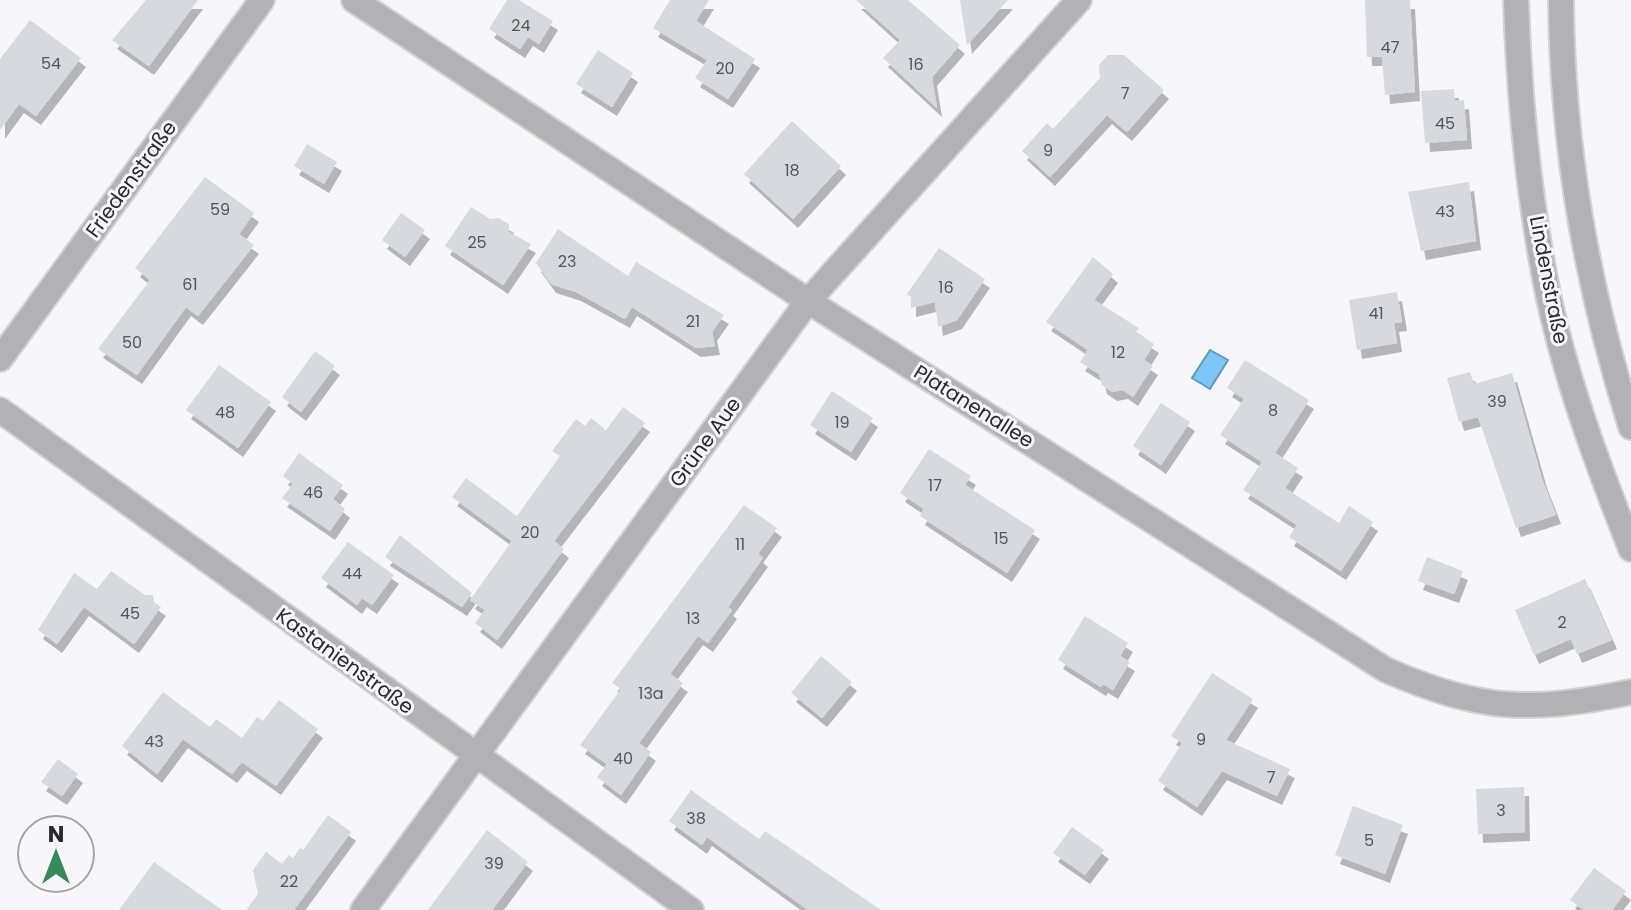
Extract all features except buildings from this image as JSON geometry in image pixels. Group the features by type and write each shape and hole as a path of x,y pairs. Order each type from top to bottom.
{"street":[{"name":"Friedenstraße","path":"0,359 262,0"},
{"name":"Platanenallee","path":"354,0 808,301 1386,670 1474,702 1524,707 1581,703 1631,692"},
{"name":"Grüne Aue","path":"363,910 808,301 1079,0"},
{"name":"Lindenstraße","path":"1516,0 1529,167 1546,284 1598,466 1631,549"},
{"name":"Lindenstraße","path":"1561,0 1571,166 1587,271 1631,427"},
{"name":"Kastanienstraße","path":"0,410 691,910"}],"water":[{"path":"1210,350 1228,360 1210,389 1192,378"}]}
